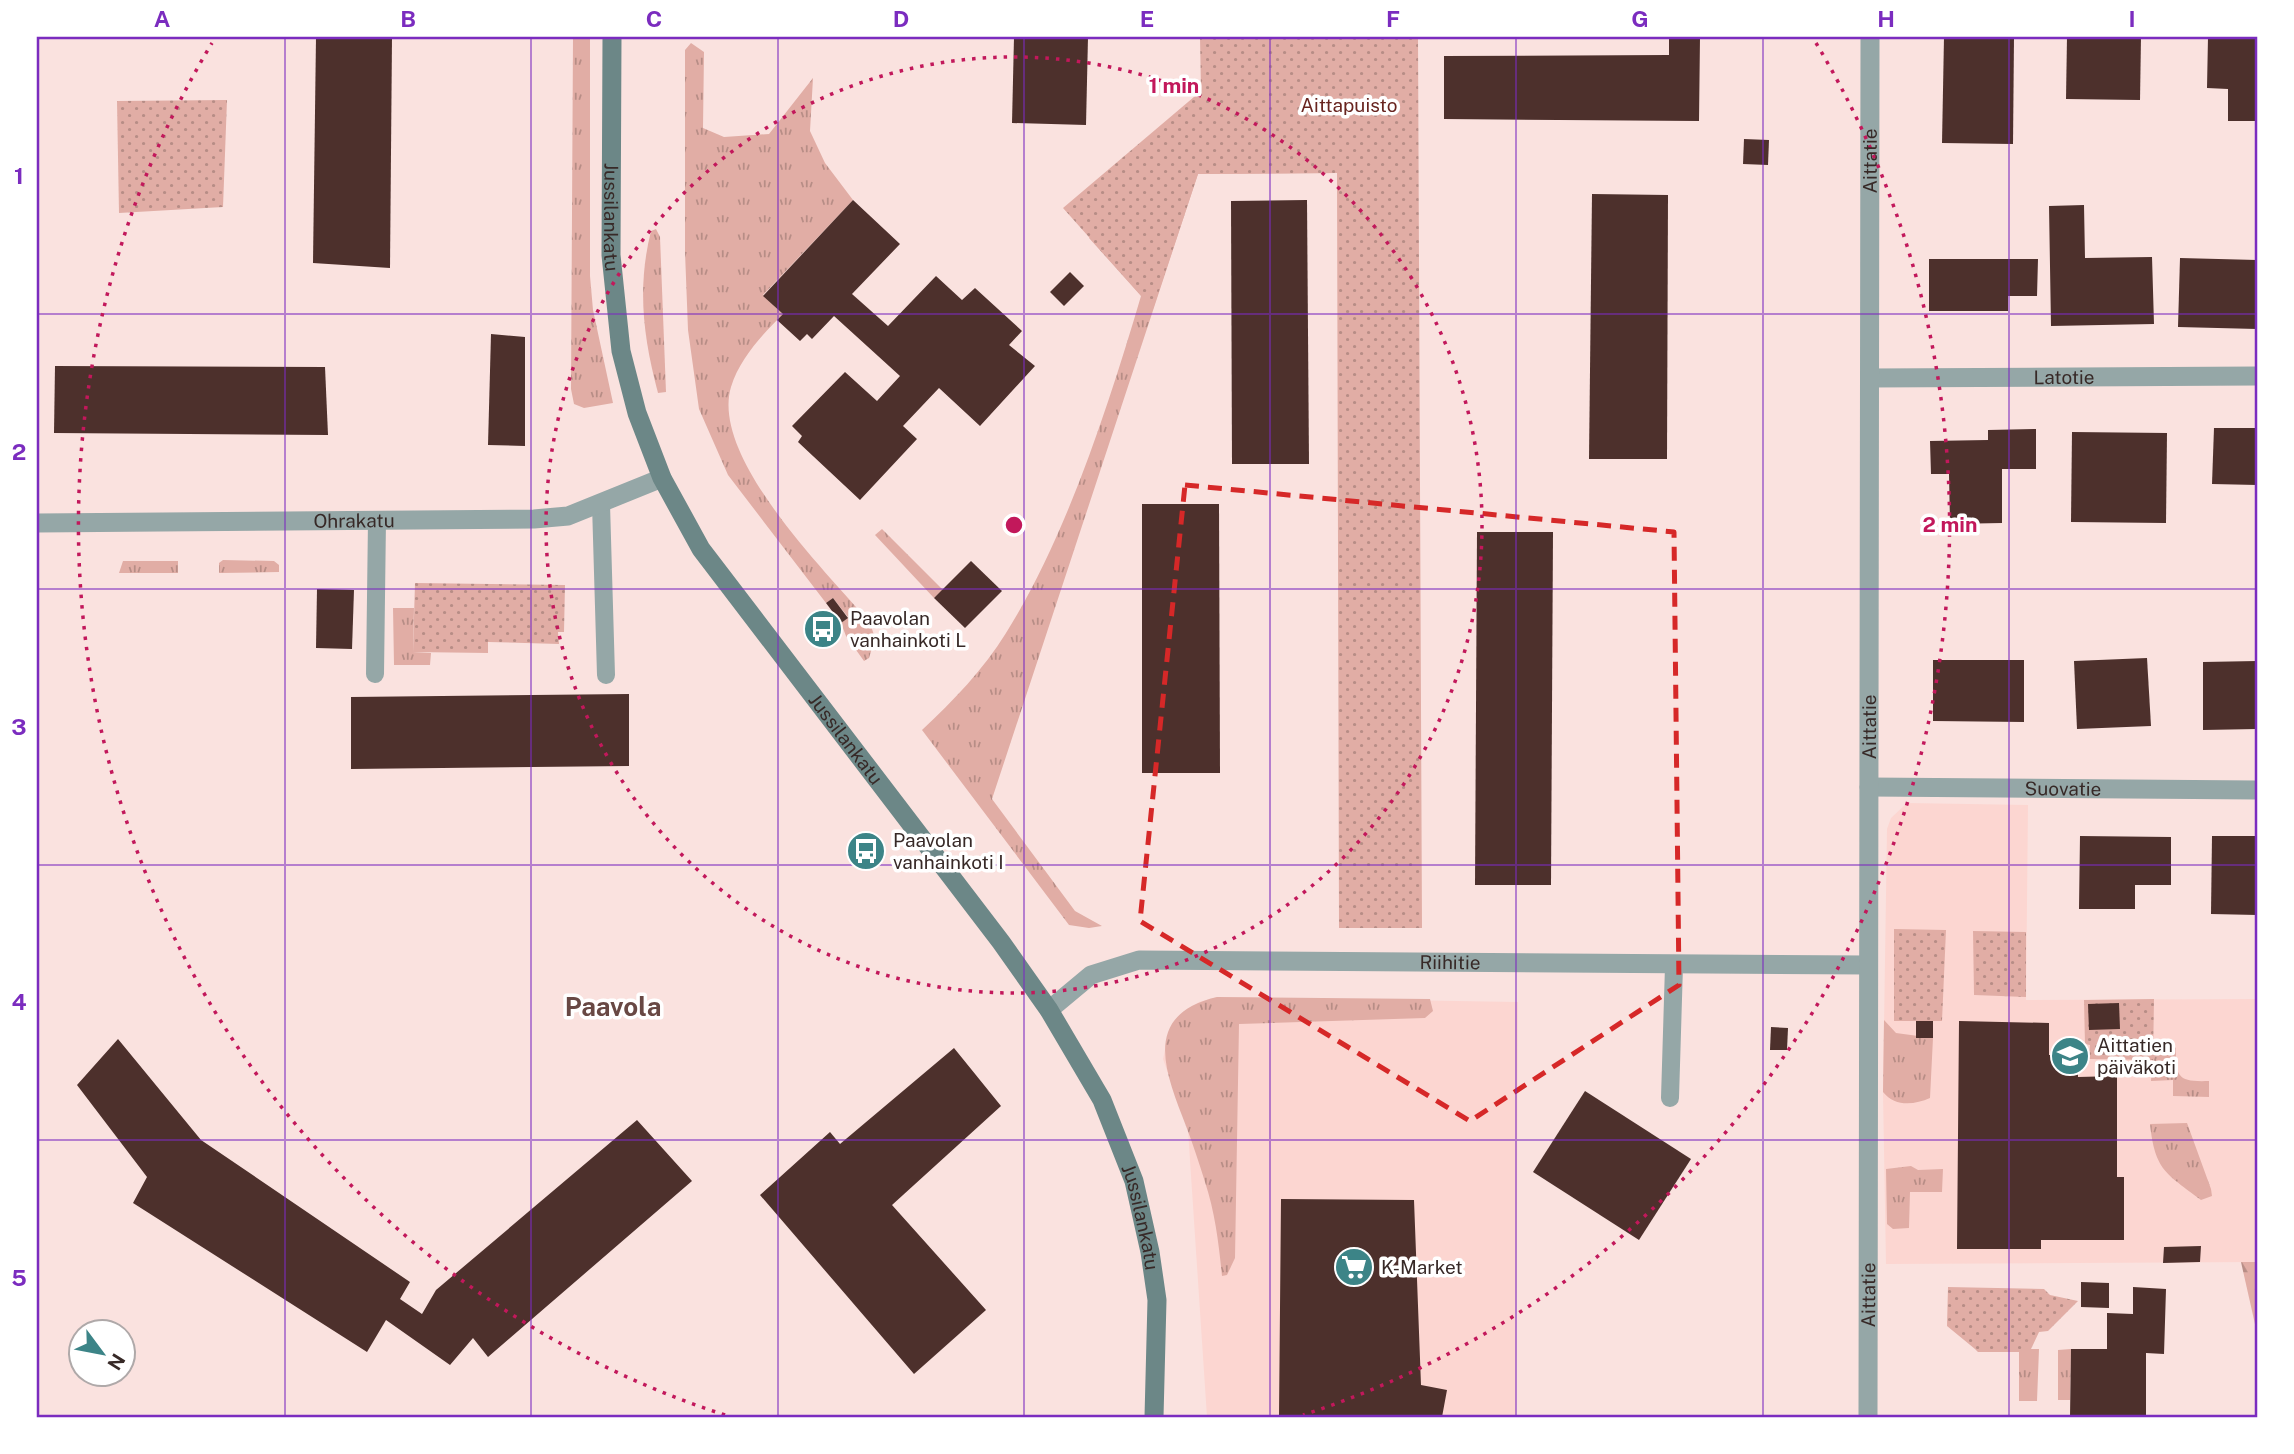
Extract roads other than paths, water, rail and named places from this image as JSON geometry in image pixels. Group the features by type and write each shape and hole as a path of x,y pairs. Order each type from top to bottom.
{"main road":[{"name":"Jussilankatu","path":"612,37 611,255 615,302 626,379 662,478 701,549 993,932 1049,1010 1102,1100 1134,1181 1157,1300 1154,1417"}],"street":[{"name":"Aittatie","path":"1868,1417 1870,37"},
{"name":"Latotie","path":"1870,378 2257,376"},
{"name":"Ohrakatu","path":"37,523 534,519 568,516 662,478"},
{"name":"Suovatie","path":"1869,787 2257,790"},
{"name":"Riihitie","path":"1049,1010 1091,975 1139,960 1674,966 1867,965"}],"lane":[{"path":"601,504 606,675"},
{"path":"375,674 377,520"},
{"path":"1670,1098 1674,966"}],"place":[{"name":"Paavolan vanhainkoti L","path":"823,629"},
{"name":"Paavolan vanhainkoti I","path":"866,851"},
{"name":"Aittatien päiväkoti","path":"2070,1056"},
{"name":"K-Market","path":"1354,1267"}],"district":[{"name":"Paavola","path":"613,1006"}],"park label":[{"name":"Aittapuisto","path":"1349,105"}]}
